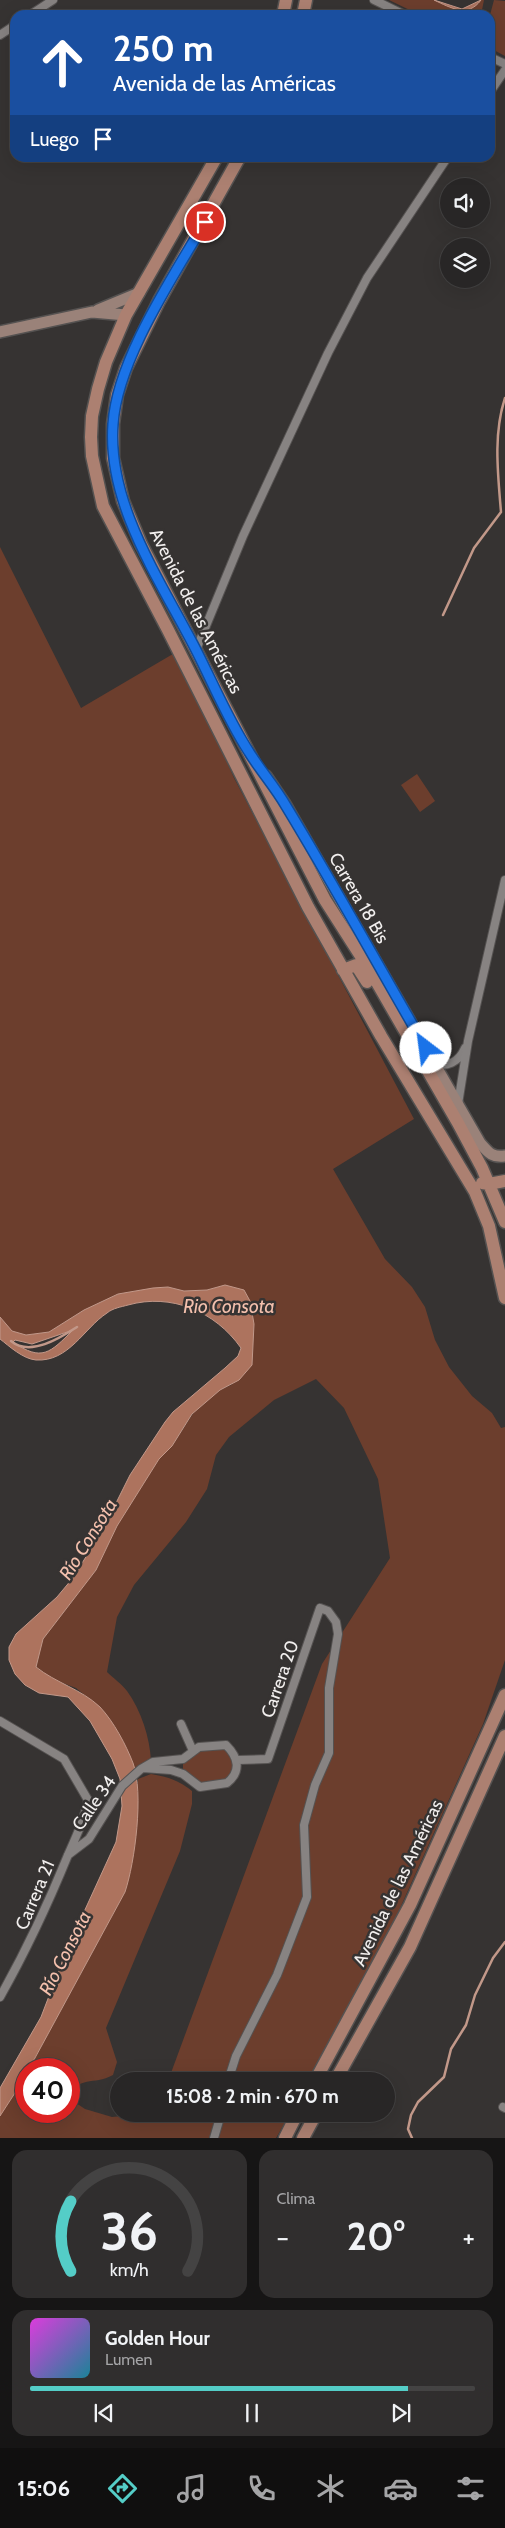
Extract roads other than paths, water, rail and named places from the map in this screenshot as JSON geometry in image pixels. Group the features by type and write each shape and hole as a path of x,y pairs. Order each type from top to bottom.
{"main road":[{"name":"Avenida de las Américas","path":"214,162 126,315 98,389 92,416 92,456 103,506 168,630 259,814 343,970 475,1192 489,1226 505,1298"},
{"name":"Avenida de las Américas","path":"237,162 160,301 126,368 117,395 113,424 114,458 123,501 141,544 324,900 371,972 458,1123 505,1220"},
{"path":"168,630 186,653 192,653 196,650"},
{"path":"343,970 352,965 359,969 395,1028 419,1058"},
{"path":"440,1134 452,1143 472,1176 480,1182 489,1184 505,1181"},
{"name":"Avenida de las Américas","path":"320,2072 410,1905 505,1695"},
{"name":"Avenida de las Américas","path":"340,2072 410,1947 505,1736"},
{"path":"285,2138 293,2122"},
{"path":"303,2138 312,2122"}],"street":[{"path":"38,10 53,0"},
{"path":"374,0 395,10"},
{"path":"495,85 505,70"},
{"path":"196,650 243,536 328,353 367,278 444,162"},
{"path":"0,332 92,312 139,293"},
{"path":"92,312 126,315"},
{"name":"Carrera 18 Bis","path":"248,752 285,804 435,1065 489,1154 499,1157 505,1156"},
{"path":"458,1123 458,1103 468,1041 505,880"},
{"path":"419,1058 435,1065 445,1066 456,1061 468,1041"},
{"name":"Carrera 20","path":"231,2072 236,2056 277,1975 307,1897 304,1825 315,1785 329,1753 329,1688 338,1634 333,1615 328,1610 320,1608 268,1759 238,1760"},
{"name":"Carrera 21","path":"0,1721 64,1759 88,1800 85,1815 30,1943 0,1997"},
{"path":"181,1724 193,1751"},
{"name":"Calle 34","path":"68,1855 89,1839 115,1796 130,1777 153,1762 183,1758 199,1747 226,1745 236,1754 238,1760"},
{"path":"183,1758 183,1774"},
{"path":"143,1768 171,1770 183,1774 200,1787 227,1783 237,1767 238,1760"},
{"path":"214,2138 219,2122"}],"water":[{"path":"434,0 462,9 481,0 471,9 459,10"},
{"name":"Rio Consota","path":"225,1285 244,1290 250,1301 254,1324 252,1365 239,1380 220,1390 192,1414 172,1446 159,1459 117,1526 96,1570 43,1639 36,1667 93,1701 110,1720 123,1741 133,1763 136,1776 138,1792 137,1828 129,1879 125,1892 35,2058 17,2058 41,2017 67,1949 116,1842 122,1806 120,1779 112,1759 90,1721 68,1697 39,1693 25,1685 15,1674 9,1660 9,1647 16,1634 57,1597 72,1579 101,1533 130,1475 165,1422 173,1412 238,1356 241,1348 218,1324 205,1315 191,1308 160,1301 128,1305 112,1310 99,1319 75,1343 58,1356 36,1360 21,1355 0,1339 0,1317 12,1331 26,1335 49,1332 84,1310 118,1294 168,1287 184,1291 207,1290","holes":["73,1330 52,1349 39,1353 31,1352 13,1342 15,1340 32,1344"]},
{"name":"Rio Consota","path":"15,2062 15,2093 0,2116 0,2088"}],"waterway":[{"path":"443,615 474,548 501,512 498,440 501,412 505,398"},
{"name":"Río Consota","path":"11,1341 27,1347 36,1347 54,1340 77,1327"},
{"path":"412,2138 408,2129 411,2115 418,2102 444,2077 451,2049 466,2025 475,1995 493,1958 505,1942"}]}
